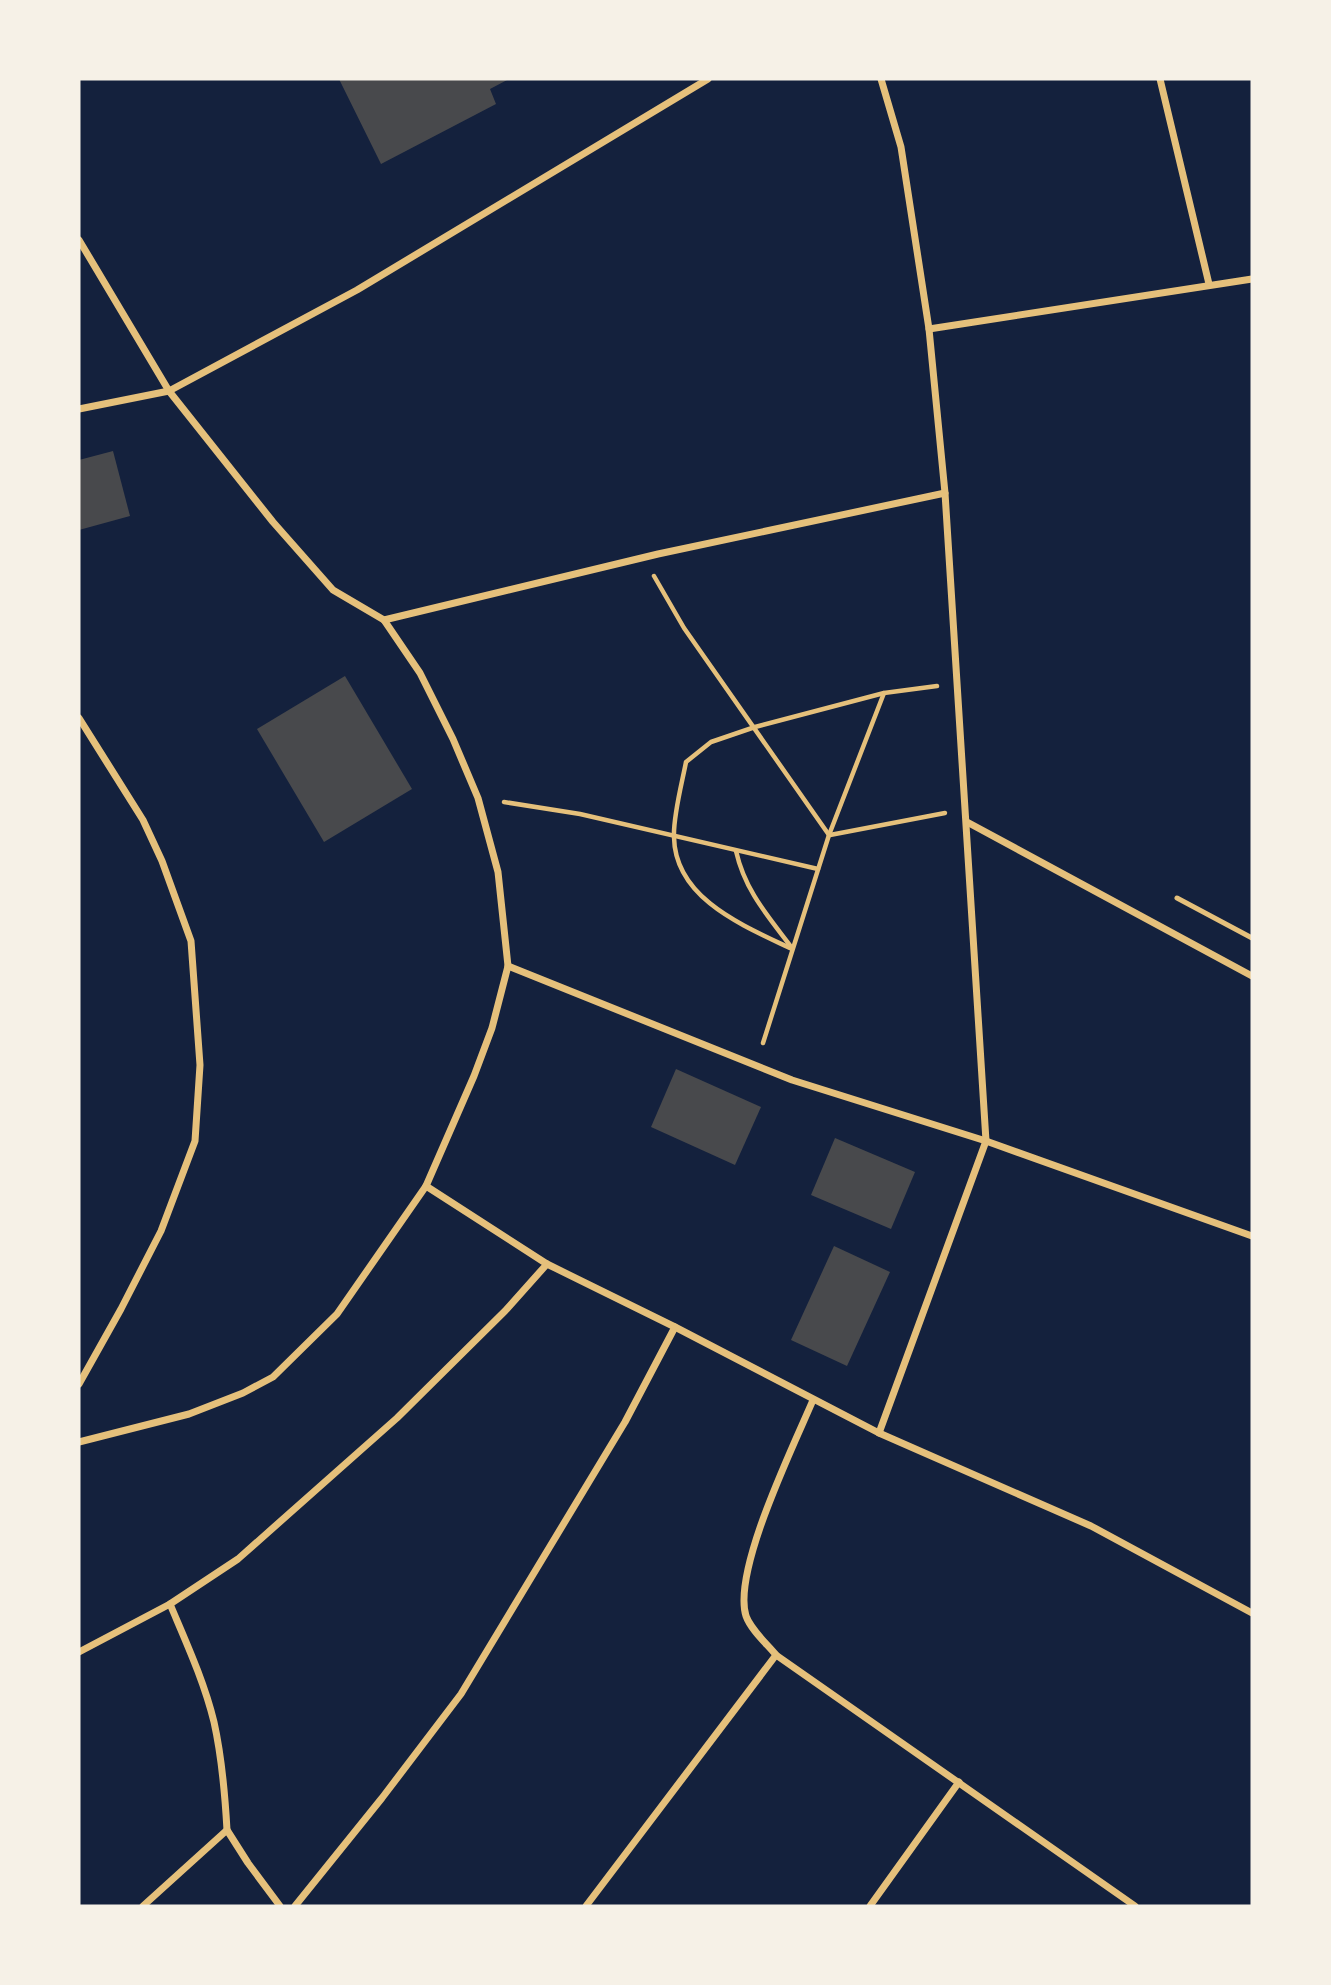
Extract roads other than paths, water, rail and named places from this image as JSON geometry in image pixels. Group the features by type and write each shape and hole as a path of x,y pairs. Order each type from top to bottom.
{"street":[{"path":"79,409 169,391 357,290 708,79"},
{"path":"879,1433 986,1141 945,493 929,330 901,147 881,79"},
{"path":"1160,79 1209,284"},
{"path":"79,240 169,391 274,522 333,590 384,620 420,673 453,739 478,798 498,872 509,966 492,1028 474,1076 426,1186 337,1314 273,1377 243,1393 189,1414 79,1443"},
{"path":"929,330 1252,279"},
{"path":"384,620 643,557 945,493"},
{"path":"79,718 143,820 162,861 191,941 200,1065 195,1141 160,1231 79,1384"},
{"path":"967,821 1252,976"},
{"path":"509,966 792,1080 986,1141 1252,1236"},
{"path":"426,1186 547,1264 879,1433 1091,1527 1252,1613"},
{"path":"79,1652 170,1604 238,1559 378,1435 505,1311 547,1264"},
{"path":"295,1906 461,1694 625,1422 675,1327"},
{"path":"813,1400 765,1514 748,1565 747,1616 776,1655 1135,1906"},
{"path":"170,1604 192,1656 214,1721 224,1779 227,1830 280,1906"},
{"path":"586,1906 776,1655"},
{"path":"870,1906 959,1782"},
{"path":"143,1906 227,1830"}],"lane":[{"path":"1177,898 1252,938"}]}
